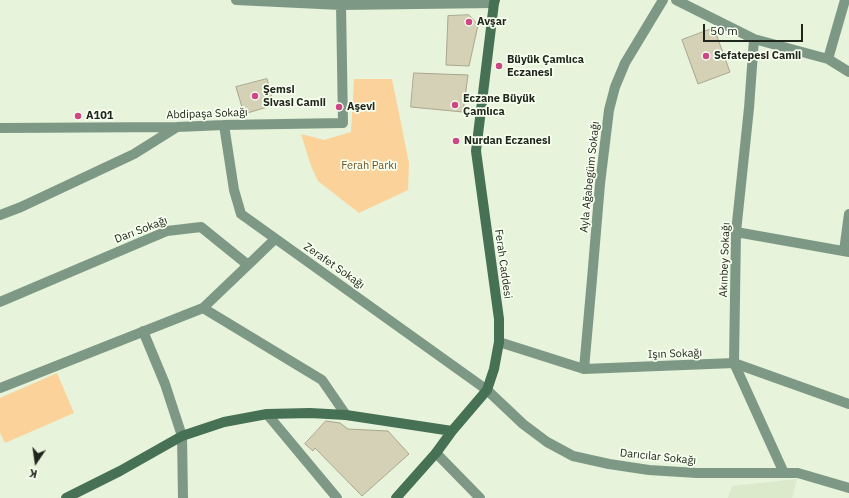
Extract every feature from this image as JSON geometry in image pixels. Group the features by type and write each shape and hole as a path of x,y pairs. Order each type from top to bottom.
{"street":[{"path":"236,0 341,5 495,1"},
{"name":"Ayla Ağabegüm Sokağı","path":"584,370 600,184 609,110 615,87 625,63 662,0"},
{"path":"676,0 754,39 828,59 849,72"},
{"path":"828,59 845,0"},
{"name":"Ferah Caddesi","path":"396,498 436,453 452,431 487,390 494,369 499,342 499,319 476,151 495,1"},
{"name":"Abdipaşa Sokağı","path":"0,128 177,127 343,123 341,5"},
{"name":"Akınbey Sokağı","path":"754,39 750,108 736,232 734,363 784,472"},
{"name":"Zerafet Sokağı","path":"224,125 234,190 241,214 487,390"},
{"path":"0,215 21,207 134,154 177,127"},
{"path":"736,232 846,252 849,214"},
{"name":"Darı Sokağı","path":"0,302 168,231 201,227 248,265"},
{"path":"0,388 143,330 203,308 275,239"},
{"path":"203,308 322,380 346,415"},
{"path":"143,330 182,436 183,498"},
{"name":"Işın Sokağı","path":"499,342 584,370 734,363 849,404"},
{"name":"Darıcılar Sokağı","path":"487,390 523,424 547,442 573,456 609,464 649,470 697,473 798,473 848,491"},
{"path":"71,497 120,472 182,436 224,422 266,414 310,412 346,415 452,431"},
{"path":"266,414 337,498"},
{"path":"436,453 480,498"}],"shaded area":[{"path":"797,479 792,498 728,498 732,486"}],"green space":[{"name":"Ferah Parkı","path":"354,79 392,79 409,163 408,190 359,213 318,181 311,166 301,134 324,140 351,132"},
{"path":"57,373 74,413 5,443 0,433 0,398"}],"building":[{"path":"469,15 478,25 469,66 446,65 448,16"},
{"name":"Sefatepesi Camii","path":"714,28 730,72 698,84 682,40"},
{"path":"414,73 468,75 463,112 411,107"},
{"name":"Şemsi Sivasi Camii","path":"267,79 274,105 244,114 236,87"},
{"path":"326,421 340,423 348,429 388,431 409,454 362,496 315,448 313,451 305,444"}],"place":[{"name":"Avşar","path":"469,22"},
{"name":"Sefatepesi Camii","path":"706,56"},
{"name":"Büyük Çamlıca Eczanesi","path":"499,66"},
{"name":"Şemsi Sivasi Camii","path":"255,96"},
{"name":"Eczane Büyük Çamlıca","path":"455,105"},
{"name":"Aşevi","path":"339,107"},
{"name":"A101","path":"78,116"},
{"name":"Nurdan Eczanesi","path":"456,141"}]}
